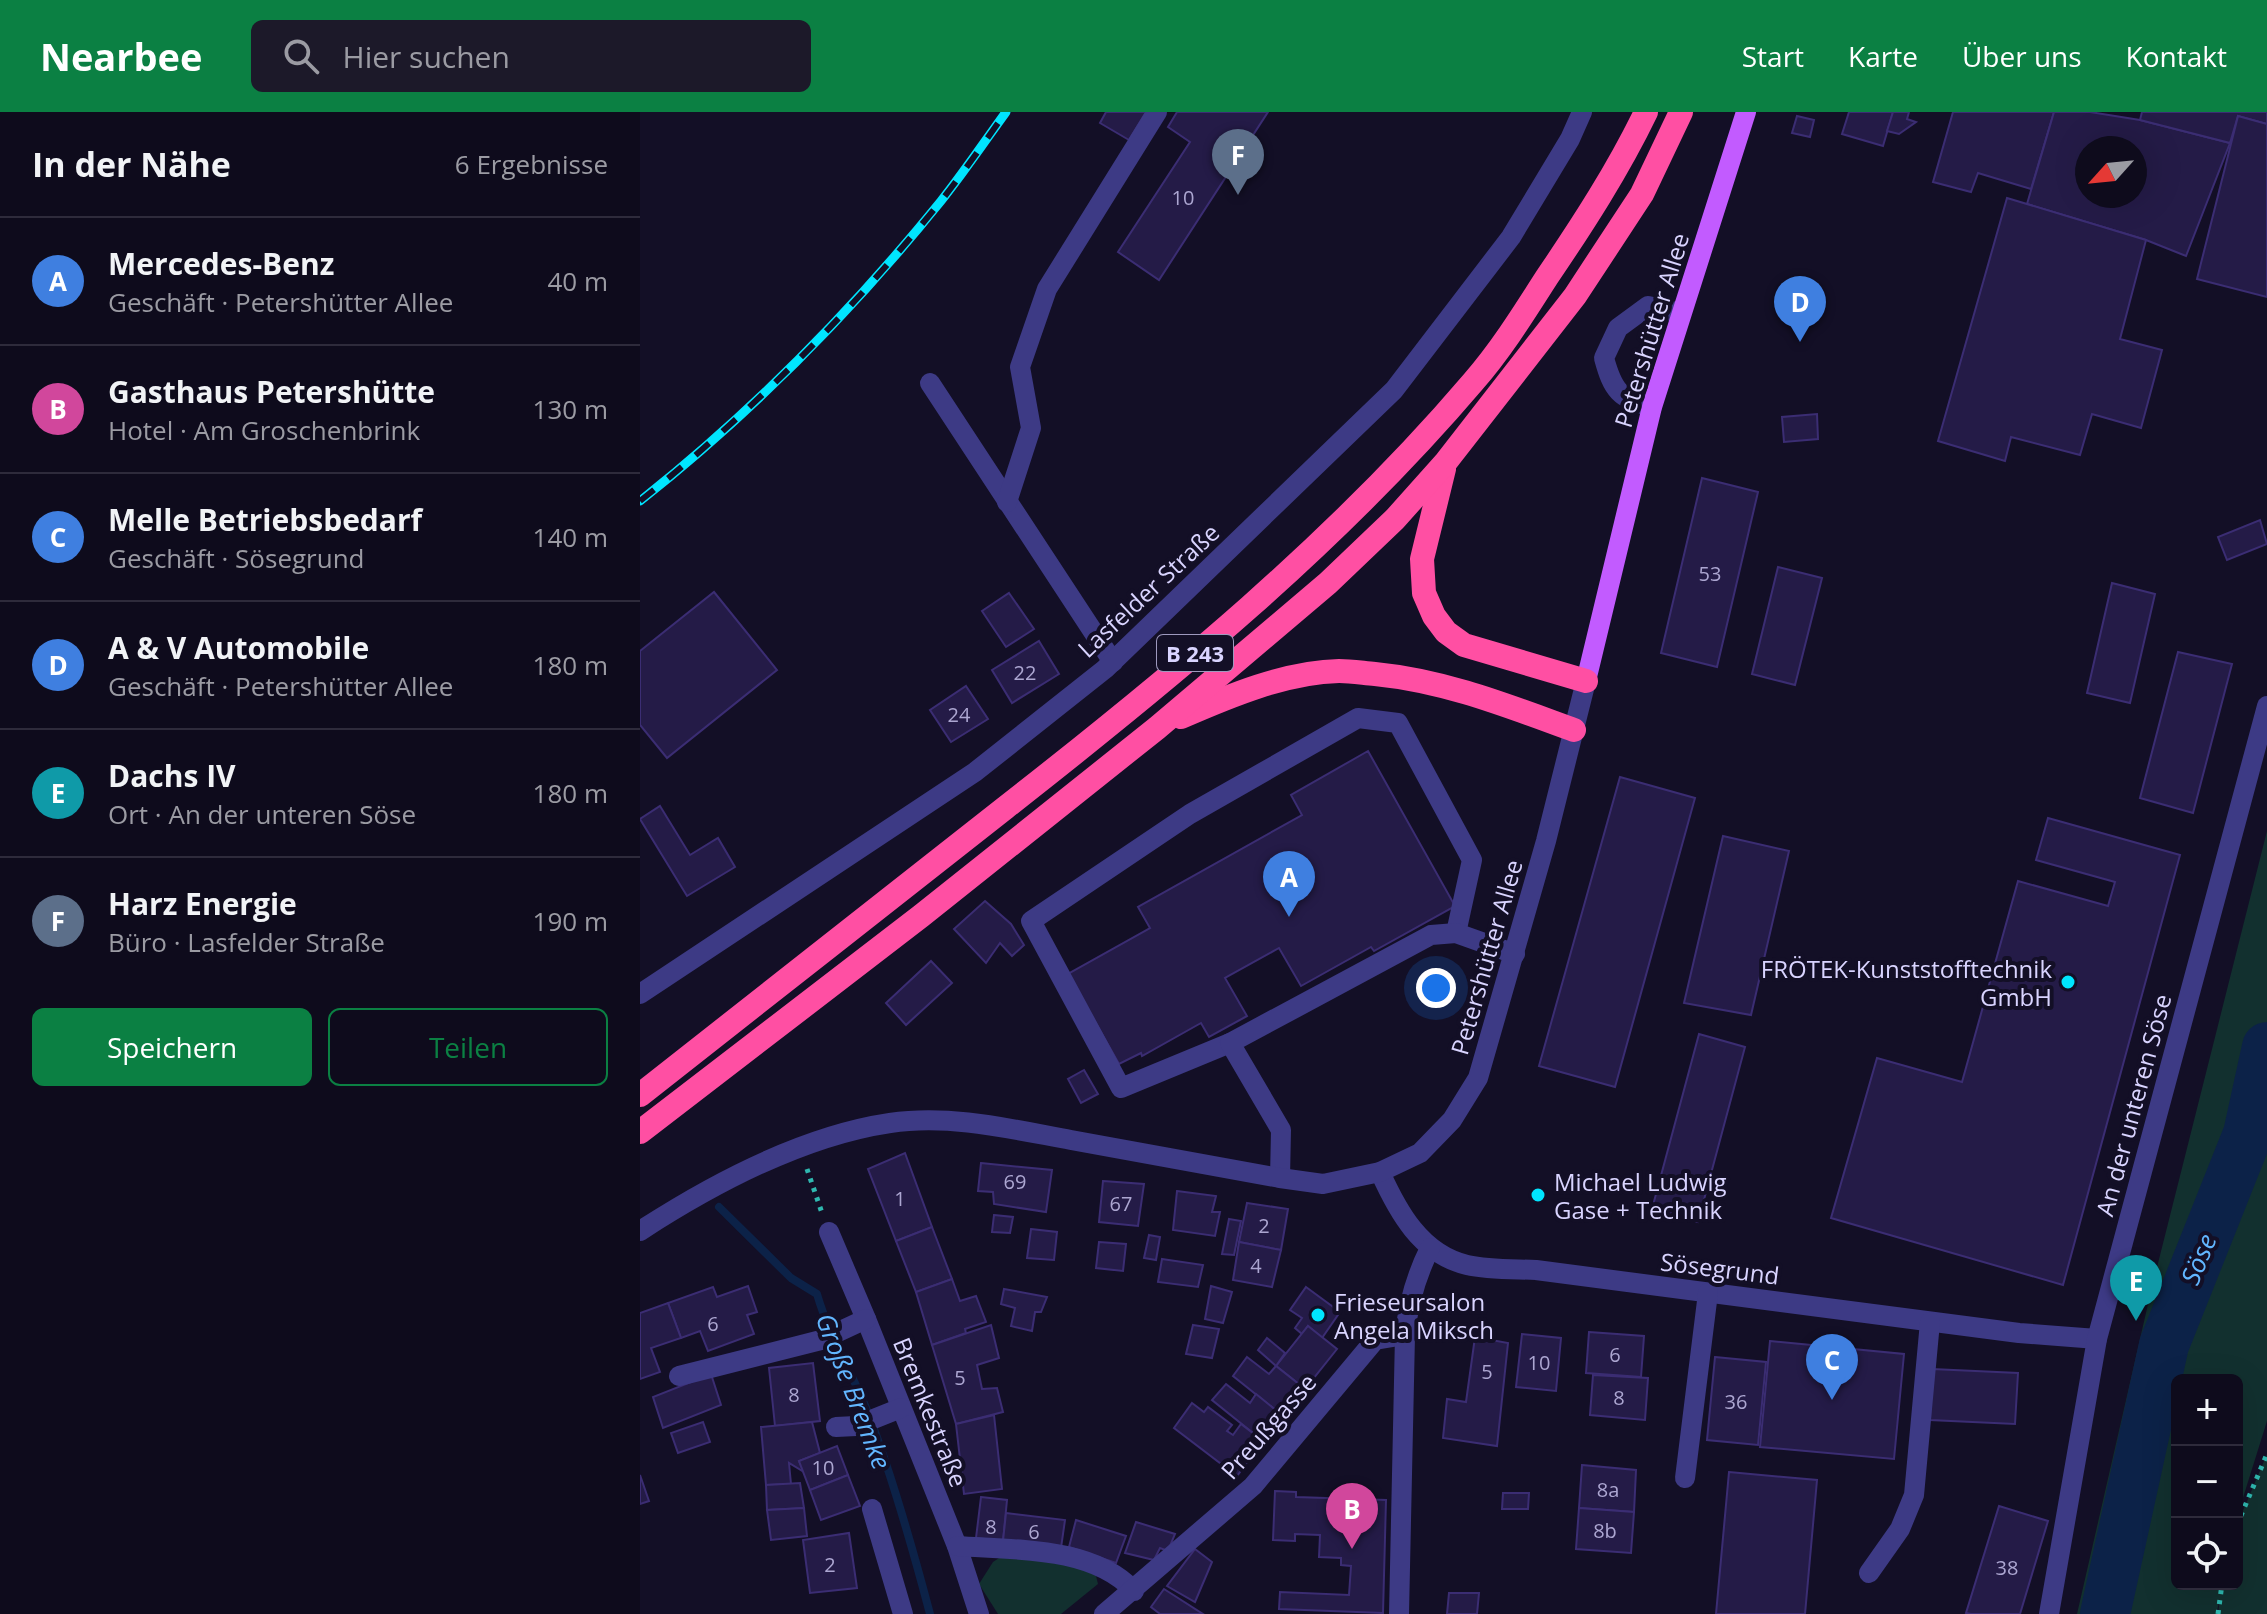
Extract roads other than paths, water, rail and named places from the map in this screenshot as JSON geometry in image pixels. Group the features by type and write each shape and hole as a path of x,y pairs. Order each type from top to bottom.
{"highway":[{"name":"B 243","path":"640,1095 1100,733 1302,562 1415,447 1476,379 1590,213 1646,112"},
{"name":"B 243","path":"640,1132 921,916 1157,728 1328,583 1395,519 1445,463 1575,296 1642,194 1681,112"},
{"path":"1445,463 1422,559 1424,593 1434,616 1446,632 1464,645 1586,681"},
{"path":"1157,728 1233,695 1276,682 1338,671 1411,678 1477,694 1574,730"}],"main road":[{"name":"Petershütter Allee","path":"1586,681 1652,407 1746,112"}],"street":[{"path":"1007,502 1031,428 1020,367 1047,289 1157,112"},
{"name":"Lasfelder Straße","path":"640,994 975,772 1113,662 1394,390 1511,237 1570,139 1582,112"},
{"path":"1652,407 1628,400 1611,384 1604,358 1618,328 1648,306 1681,313"},
{"path":"930,383 1113,662"},
{"name":"Petershütter Allee","path":"640,1231 750,1168 798,1146 892,1122 975,1122 1323,1184 1380,1172 1420,1153 1452,1120 1478,1078 1515,954 1586,681"},
{"name":"An der unteren Söse","path":"2049,1614 2097,1339 2267,707"},
{"path":"1456,933 1472,860 1398,723 1358,718 1190,814 1031,921 1121,1088 1230,1043 1431,935 1456,933 1515,954"},
{"path":"1230,1043 1281,1130 1280,1178"},
{"name":"Sösegrund","path":"1380,1172 1412,1230 1430,1248 1469,1266 1536,1270 2019,1333 2097,1339"},
{"name":"Bremkestraße","path":"829,1232 957,1546 979,1614"},
{"path":"1399,1614 1405,1335 1418,1272 1430,1248"},
{"path":"1685,1478 1708,1293"},
{"path":"679,1376 830,1335 866,1319"},
{"path":"1869,1573 1900,1529 1914,1495 1930,1322"},
{"name":"Preußgasse","path":"1104,1614 1253,1486 1375,1340 1405,1335"},
{"path":"855,1424 901,1408"},
{"path":"872,1509 903,1614"},
{"path":"957,1546 1059,1553 1120,1575 1134,1591"}],"waterway":[{"name":"Söse","path":"2105,1614 2164,1345 2248,1134 2267,1047"},
{"name":"Große Bremke","path":"719,1207 791,1278 817,1294 877,1438 902,1512 930,1614"}],"railway":[{"path":"640,501 761,396 836,321 941,201 1006,112"}],"place":[{"name":"Harz Energie","path":"1238,195"},
{"name":"A & V Automobile","path":"1800,342"},
{"name":"Mercedes-Benz","path":"1289,917"},
{"name":"FRÖTEK-Kunststofftechnik GmbH","path":"2068,982"},
{"name":"Michael Ludwig Gase + Technik","path":"1538,1195"},
{"name":"Frieseursalon Angela Miksch","path":"1318,1315"},
{"name":"Dachs IV","path":"2136,1321"},
{"name":"Melle Betriebsbedarf","path":"1832,1400"},
{"name":"Gasthaus Petershütte","path":"1352,1549"}]}
